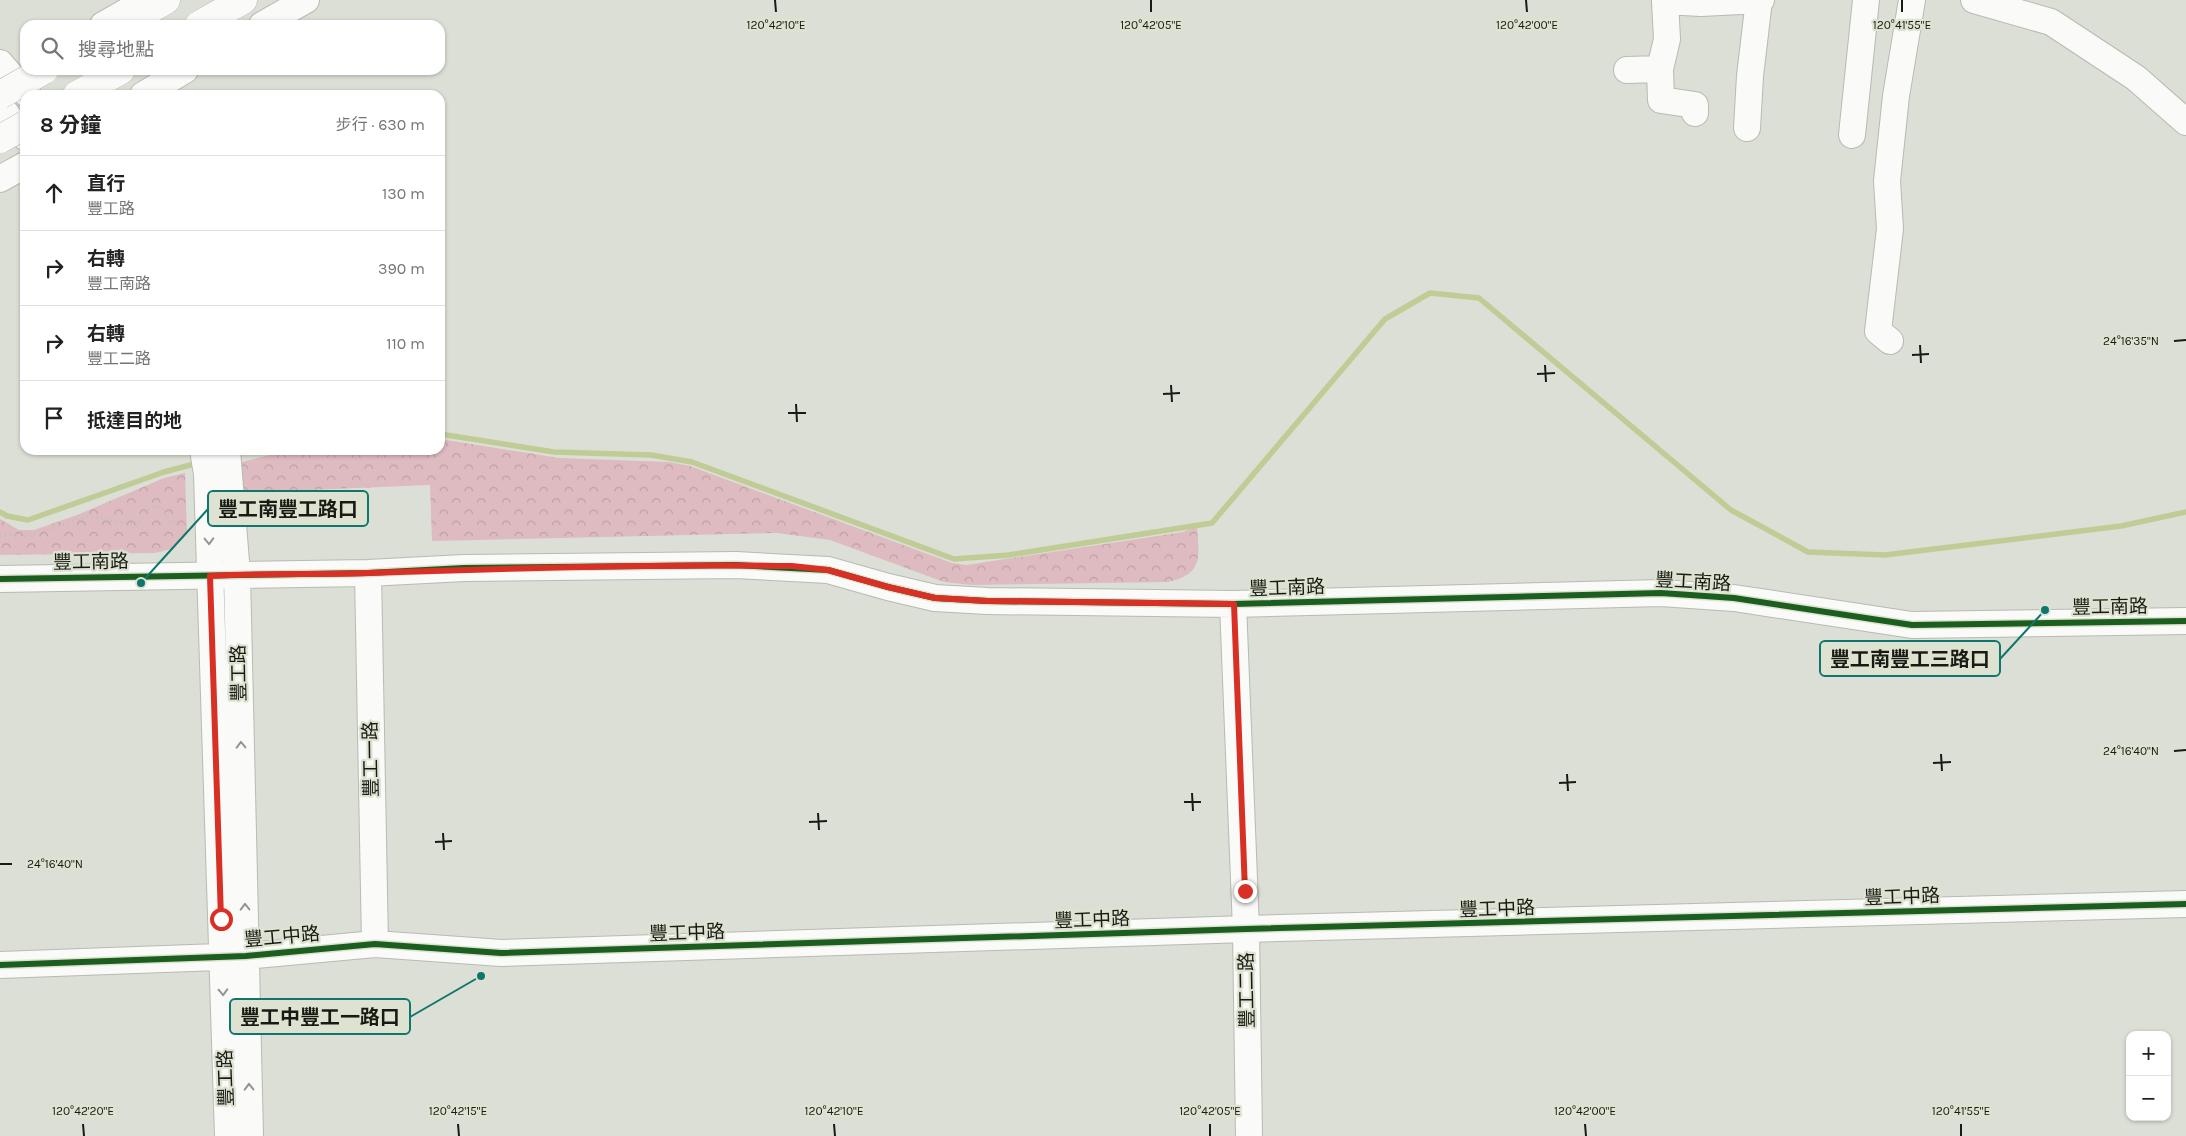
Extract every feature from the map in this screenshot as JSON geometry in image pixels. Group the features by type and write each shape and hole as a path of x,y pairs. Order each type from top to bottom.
{"highway":[{"path":"131,20 166,0"},
{"path":"208,20 243,0"},
{"path":"11,80 28,75"},
{"path":"86,90 112,75"},
{"path":"0,139 20,128"}],"street":[{"path":"112,20 147,0"},
{"path":"271,20 306,0"},
{"path":"1695,113 1695,105 1661,100 1660,69 1667,39 1665,1 1760,0 1750,76 1747,128"},
{"path":"1852,135 1866,0"},
{"path":"1890,341 1878,331 1890,230 1887,181 1896,96 1912,0"},
{"path":"1990,2 2051,22 2136,78 2186,122"},
{"path":"1627,70 1660,69"},
{"path":"151,90 177,75"},
{"path":"0,106 20,132"},
{"path":"0,179 20,168"},
{"name":"豐工路","path":"216,459 209,522 210,576 234,956 250,1136"},
{"name":"豐工路","path":"216,459 237,574 234,956 228,1136"},
{"name":"豐工南路","path":"0,579 368,573 464,568 792,566 828,570 935,598 988,601 1234,604 1662,593 1734,598 1912,624 2186,622"},
{"name":"豐工一路","path":"368,573 375,944"},
{"name":"豐工二路","path":"1234,604 1246,929 1249,1136"},
{"name":"豐工中路","path":"0,965 234,956 375,944 500,953 1246,929 2186,904"}],"path":[{"path":"0,536 8,534 28,536 89,516 136,525 149,509 157,506 163,509 171,524 209,522"}],"green space":[{"path":"445,440 559,458 669,462 690,466 952,563 966,565 1183,532 1197,526 1198,555 1194,569 1180,579 1168,582 972,585 944,582 830,540 777,533 432,541 430,485 239,493 238,463 269,455 445,455"},
{"path":"185,473 187,534 172,549 155,553 0,555 0,519 19,530 34,530 77,515 164,478"}],"waterway":[{"path":"445,435 554,452 651,455 692,462 954,559 1009,555 1212,523 1385,319 1430,293 1479,298 1731,510 1808,552 1885,555 2121,526 2186,512"},
{"path":"0,512 7,516 28,520 164,472 198,463"}],"cycle path":[{"path":"0,579 368,573 464,568 736,565 828,570 935,598 987,601 1233,604 1661,593 1734,598 1912,625 2186,621"},
{"path":"0,965 246,956 375,944 501,953 1246,929 2186,904"}],"place":[{"name":"豐工南豐工路口","path":"141,583"},
{"name":"豐工南豐工三路口","path":"2045,610"},
{"name":"豐工中豐工一路口","path":"481,976"}],"route":[{"path":"221,919 210,576 237,574 368,573 464,568 792,566 828,570 935,598 988,601 1234,604 1245,891"}]}
